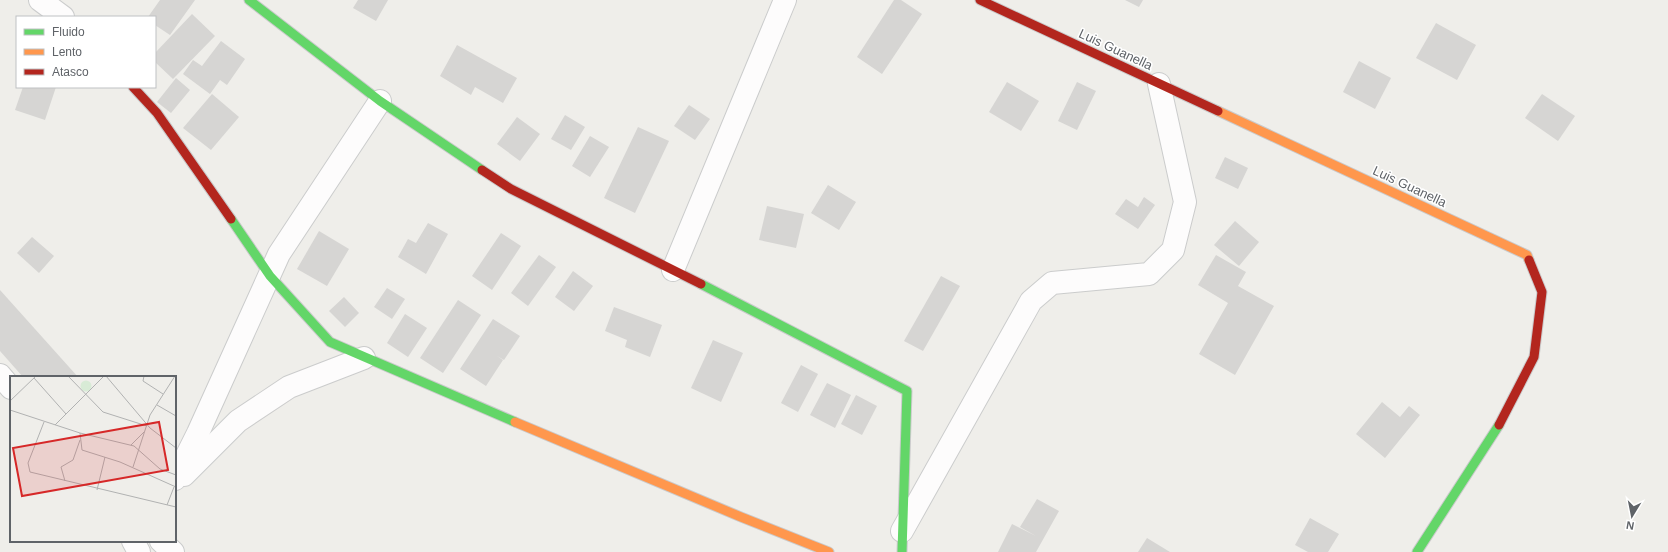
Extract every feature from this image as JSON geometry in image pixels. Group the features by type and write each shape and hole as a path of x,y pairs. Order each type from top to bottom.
{"street":[{"path":"40,0 62,16"},
{"path":"249,0 380,101 511,189 673,270 906,391 902,552"},
{"path":"673,270 786,0"},
{"name":"Luis Guanella","path":"980,0 1527,255 1542,292 1534,357 1507,412 1417,552"},
{"path":"902,531 1031,301 1052,283 1149,274 1173,250 1185,202 1159,84"},
{"path":"135,88 157,113 270,276 330,342 364,358 741,517 829,552"},
{"path":"176,477 202,426 279,254 380,101"},
{"path":"176,483 238,421 289,387 364,358"},
{"path":"0,376 10,387"},
{"path":"162,542 173,552"}],"building":[{"path":"160,0 195,0 170,35 156,26 156,16 149,16"},
{"path":"358,0 388,0 376,21 353,8"},
{"path":"894,0 901,0 922,14 882,74 857,57"},
{"path":"1125,0 1143,0 1139,7"},
{"path":"192,14 215,36 173,79 156,63 156,52"},
{"path":"1436,23 1476,45 1457,80 1416,58"},
{"path":"221,41 245,59 227,85 220,80 210,94 183,74 193,60 202,66"},
{"path":"457,45 517,78 503,103 475,87 471,95 440,76"},
{"path":"1359,61 1391,78 1375,109 1343,92"},
{"path":"176,78 190,90 171,113 157,102"},
{"path":"1007,82 1039,101 1021,131 989,112"},
{"path":"1077,82 1096,91 1077,130 1058,121"},
{"path":"23,88 56,88 45,120 15,110"},
{"path":"212,94 239,117 211,150 183,128"},
{"path":"1542,94 1575,116 1558,141 1525,118"},
{"path":"689,105 710,119 695,140 674,126"},
{"path":"565,115 585,127 571,150 551,139"},
{"path":"517,117 540,134 520,161 497,144"},
{"path":"638,127 669,141 635,213 604,198"},
{"path":"590,136 609,147 590,177 572,166"},
{"path":"1225,157 1248,168 1238,189 1215,178"},
{"path":"828,185 856,202 839,230 811,213"},
{"path":"1144,197 1155,205 1138,229 1115,214 1126,199 1138,207"},
{"path":"767,206 804,214 796,248 759,240"},
{"path":"1235,221 1259,242 1239,266 1214,245"},
{"path":"428,223 448,234 426,274 398,257 408,239 416,243"},
{"path":"319,231 349,249 327,286 297,269"},
{"path":"501,233 521,246 492,290 472,276"},
{"path":"32,237 54,256 39,273 17,253"},
{"path":"539,255 556,267 528,306 511,293"},
{"path":"1216,255 1246,272 1238,286 1274,306 1235,375 1199,354 1228,303 1198,285"},
{"path":"573,271 593,286 574,311 555,297"},
{"path":"941,276 960,286 923,351 904,341"},
{"path":"387,288 405,299 392,319 374,307"},
{"path":"0,290 77,376 22,376 0,351"},
{"path":"344,297 359,313 345,327 329,311"},
{"path":"458,300 481,315 443,373 420,358"},
{"path":"614,307 662,325 650,357 625,347 627,340 605,331"},
{"path":"405,314 427,328 408,357 387,343"},
{"path":"493,319 520,336 504,360 497,356 503,360 486,386 460,369"},
{"path":"713,340 743,353 721,402 691,388"},
{"path":"801,365 818,374 798,412 781,403"},
{"path":"827,383 851,395 835,428 810,415"},
{"path":"856,395 877,406 862,435 841,424"},
{"path":"1382,402 1400,417 1409,406 1420,415 1385,458 1356,434"},
{"path":"1037,499 1059,511 1036,552 998,552 1012,524 1036,536 1020,527"},
{"path":"1310,518 1339,534 1328,552 1308,552 1295,545"},
{"path":"1147,538 1170,552 1138,552"}],"traffic: fast":[{"path":"249,0 380,101 482,170"},
{"path":"231,219 270,276 330,342 515,422"},
{"path":"701,284 907,391 902,552"},
{"path":"1417,552 1499,425"}],"traffic: slow":[{"path":"1218,111 1527,255 1529,260"},
{"path":"515,422 741,517 829,552"}],"traffic: jam":[{"path":"980,0 1218,111"},
{"path":"134,88 157,113 231,219"},
{"path":"482,170 511,189 701,284"},
{"path":"1499,425 1534,357 1542,292 1529,260"}]}
